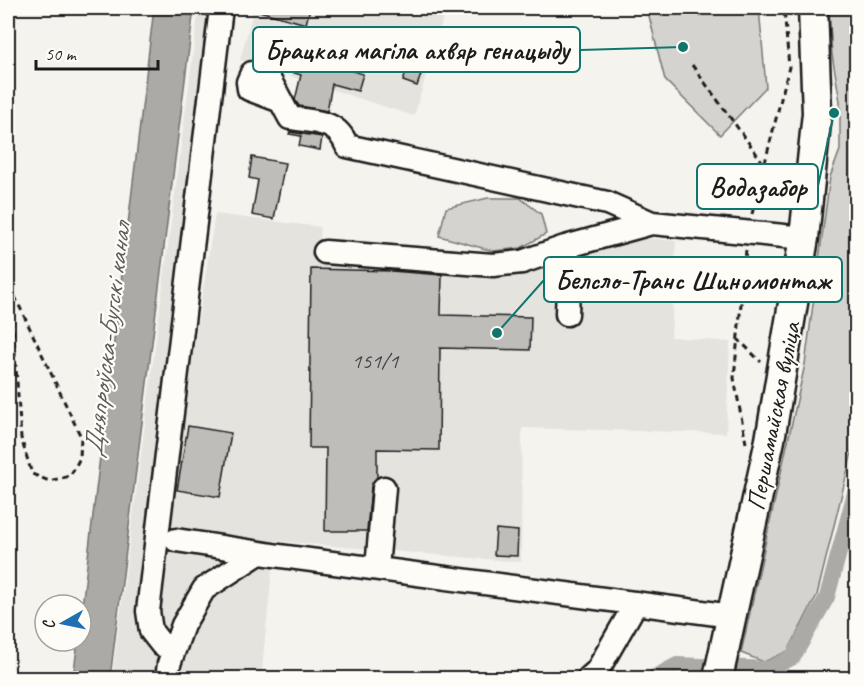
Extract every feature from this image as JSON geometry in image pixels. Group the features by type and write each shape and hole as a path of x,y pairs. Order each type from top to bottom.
{"main road":[{"name":"Першамайская вуліца","path":"718,678 770,440 804,238 817,113 813,8"}],"lane":[{"path":"176,645 162,645 151,631 148,611 221,8"},
{"path":"281,101 290,118 328,124 342,135 347,146 607,203 652,223 804,238"},
{"path":"325,252 493,265 522,262 565,247 652,223"},
{"path":"565,247 569,261 567,314"},
{"path":"377,568 384,488"},
{"path":"176,540 636,603 730,627"},
{"path":"167,678 169,664 183,625 204,589 259,553"},
{"path":"589,678 597,671 636,603"}],"path":[{"path":"748,452 734,378 737,338 747,233 789,67 783,8"},
{"path":"692,65 764,164"},
{"path":"8,256 9,284 21,438 32,474 49,481 70,477 80,458 81,437 9,284"},
{"path":"737,338 768,368"}],"shaded area":[{"path":"154,8 194,8 110,678 73,678 76,653 93,653 93,593 84,593"},
{"path":"199,8 234,8 191,366 215,214 320,227 320,243 330,238 468,250 465,276 506,274 569,261 627,236 676,241 671,337 730,342 726,433 522,428 521,562 275,541 261,678 112,678"},
{"path":"254,8 446,8 414,116 240,60"},
{"path":"647,8 759,8 766,87 720,135 665,80"},
{"path":"829,8 856,8 856,436 817,595 788,651 764,662 741,653 805,364 830,177 840,150 840,101 832,55"},
{"path":"488,198 520,198 541,214 546,234 521,248 493,251 439,236 446,208"}],"building":[{"path":"260,8 310,8 306,24 259,11"},
{"path":"413,50 428,55 417,86 403,81"},
{"path":"290,53 363,74 358,91 332,84 327,111 299,106 295,100 301,75 285,70"},
{"path":"290,132 322,137 320,150 299,146 301,136 289,134"},
{"path":"252,157 285,163 274,219 252,215 258,180 249,178"},
{"path":"311,269 442,275 441,315 531,317 530,350 440,348 439,450 377,449 377,477 371,487 367,531 325,531 326,448 309,448"},
{"path":"188,426 231,433 220,497 177,490"},
{"path":"496,529 518,531 517,556 494,555"}],"waterway":[{"path":"653,678 677,665 769,669 793,657 827,597 856,489"}],"place":[{"name":"Брацкая магіла ахвяр генацыду","path":"683,47"},
{"name":"Водазабор","path":"834,113"},
{"name":"Белсло-Транс Шиномонтаж","path":"497,333"}],"water label":[{"name":"Дняпроўска-Бугскі канал","path":"107,340"}]}
